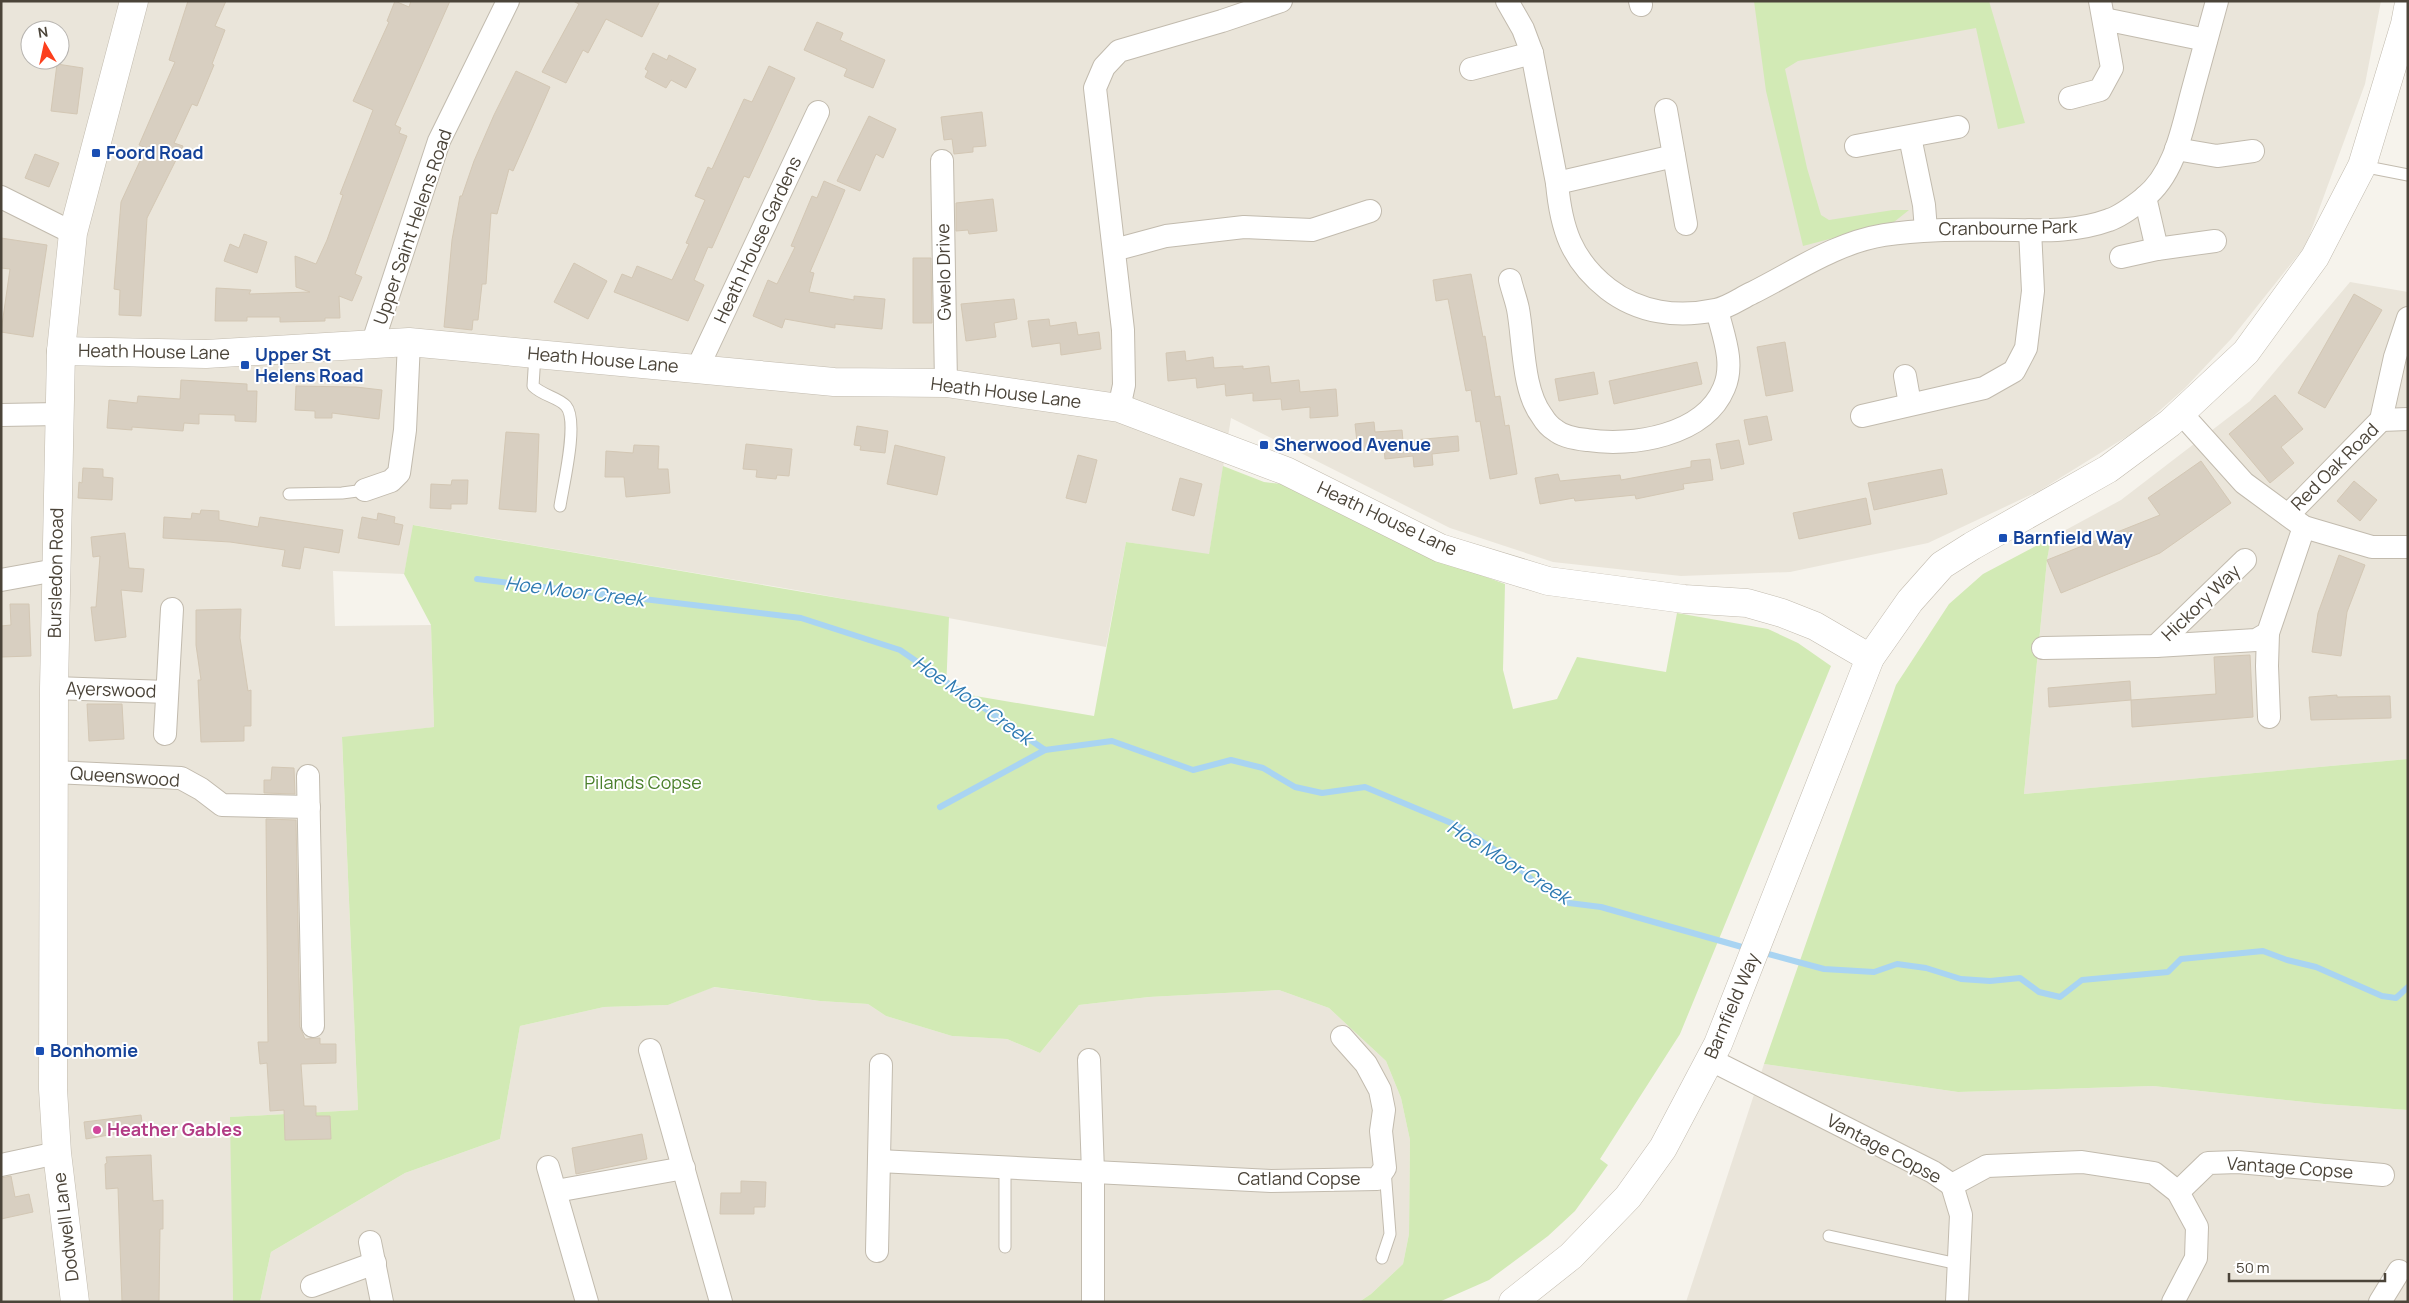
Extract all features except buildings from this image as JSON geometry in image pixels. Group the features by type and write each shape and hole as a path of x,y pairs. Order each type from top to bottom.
{"street":[{"name":"Bursledon Road","path":"57,1153 53,1089 54,688 61,351 73,233 134,1"},
{"name":"Upper Saint Helens Road","path":"372,345 439,141 508,1"},
{"path":"1119,408 1124,385 1123,330 1094,88 1104,67 1119,52 1281,1"},
{"name":"Cranbourne Park","path":"1508,1 1523,29 1532,53 1557,183 1559,205 1567,237 1578,259 1593,277 1634,305 1658,312 1717,310 1849,243 1884,235 1926,230 2075,229 2111,220 2145,198 2162,177 2176,149 2217,1"},
{"path":"1870,658 1910,601 1942,565 2108,469 2181,413 2252,344 2315,256 2362,166 2405,24 2408,8"},
{"path":"2070,98 2100,90 2112,68 2102,10 2206,40"},
{"path":"1471,69 1532,53"},
{"path":"1666,110 1686,224"},
{"name":"Heath House Gardens","path":"698,369 818,112"},
{"path":"1856,146 1958,127"},
{"name":"Cranbourne Park","path":"1910,137 1924,205 1926,230"},
{"path":"2176,149 2217,156 2253,152"},
{"path":"1557,183 1674,156"},
{"name":"Gwelo Drive","path":"942,161 946,383"},
{"path":"1,197 73,233"},
{"path":"2145,198 2157,249"},
{"path":"1114,250 1166,236 1244,227 1312,230 1370,211"},
{"path":"1862,416 1984,388 2014,371 2026,348 2033,291 2030,230"},
{"path":"2121,257 2157,249 2215,241"},
{"path":"1510,280 1527,306 1529,386 1540,415 1555,431 1575,438 1604,443 1663,435 1688,425 1704,415 1717,402 1725,387 1730,365 1717,310"},
{"name":"Red Oak Road","path":"2296,521 2381,420 2395,357 2408,318"},
{"path":"364,490 392,481 399,473 405,430 409,342"},
{"name":"Heath House Lane","path":"61,351 206,354 409,342 834,382 946,383 1119,408 1286,471 1440,548 1548,581 1684,599 1747,603 1782,613 1816,626 1870,658"},
{"path":"1905,376 1910,404"},
{"path":"2181,413 2244,482 2296,521 2372,546 2408,547"},
{"path":"1,415 59,414"},
{"name":"Red Oak Road","path":"2381,420 2408,419"},
{"path":"2269,717 2268,633 2296,521"},
{"name":"Hickory Way","path":"2156,646 2245,560"},
{"path":"1,580 56,570"},
{"name":"Ayerswood","path":"165,734 172,609"},
{"name":"Hickory Way","path":"2043,648 2156,646 2256,640 2268,633"},
{"name":"Barnfield Way","path":"1513,1302 1571,1256 1628,1197 1663,1148 1715,1052 1870,658"},
{"name":"Ayerswood","path":"54,688 167,692"},
{"name":"Queenswood","path":"54,772 181,778 222,805 309,808"},
{"path":"308,776 313,1026"},
{"name":"Catland Copse","path":"879,1162 1271,1181 1377,1179 1385,1168 1381,1131 1384,1110 1380,1090 1366,1064 1342,1037"},
{"path":"650,1050 721,1302"},
{"name":"Vantage Copse","path":"1715,1052 1933,1172 1952,1185 1987,1166 2082,1162 2154,1173 2178,1192 2197,1227 2196,1258 2173,1302"},
{"path":"1089,1060 1093,1172 1093,1302"},
{"path":"877,1251 881,1065"},
{"path":"1,1165 57,1153"},
{"name":"Dodwell Lane","path":"57,1153 74,1302"},
{"name":"Vantage Copse","path":"2178,1192 2208,1164 2238,1162 2383,1175"},
{"path":"548,1167 587,1302"},
{"path":"556,1192 684,1168"},
{"path":"1952,1185 1960,1215 1956,1302"},
{"path":"312,1286 373,1253 382,1302"},
{"path":"2380,1302 2399,1272"}],"lane":[{"path":"2362,166 2408,175"},
{"path":"535,354 533,386 566,407 570,414 570,440 560,506"},
{"path":"289,494 342,493 364,490"},
{"path":"1005,1168 1005,1246"},
{"path":"1382,1258 1390,1234 1385,1168"},
{"path":"1829,1236 1958,1264"}],"shaded area":[{"path":"1,1 2381,1 2365,84 2306,245 2231,339 2185,388 2139,429 2039,491 1928,543 1790,572 1681,576 1553,562 1450,528 1231,418 1209,555 1126,542 1106,647 801,591 414,525 404,574 333,571 335,626 431,625 434,727 342,738 358,1110 231,1117 233,1302 1,1302"},
{"path":"2350,282 2408,292 2408,759 2024,794 2047,560 2051,538 2121,500 2250,401"},
{"path":"713,987 820,1001 868,1004 886,1016 952,1036 1007,1039 1040,1053 1079,1005 1149,997 1279,990 1329,1008 1386,1061 1401,1098 1410,1140 1409,1234 1403,1264 1371,1294 1359,1302 260,1302 271,1252 405,1173 500,1139 520,1026 604,1007 668,1005"},
{"path":"1764,1064 1958,1092 2153,1086 2324,1104 2408,1110 2408,1302 1686,1302"}],"green space":[{"path":"1754,1 1989,1 2025,123 1998,129 1976,28 1798,61 1785,69 1807,168 1821,215 1829,220 1893,210 1909,210 1894,222 1803,246 1766,91"},
{"name":"Pilands Copse","path":"1223,466 1264,482 1282,484 1432,557 1505,584 1503,670 1513,709 1557,699 1577,657 1666,672 1677,613 1768,629 1798,643 1831,666 1680,1034 1600,1159 1608,1165 1575,1211 1548,1236 1489,1280 1439,1302 1359,1302 1371,1294 1403,1264 1409,1234 1410,1140 1401,1098 1386,1061 1329,1008 1279,990 1149,997 1079,1005 1040,1053 1007,1039 952,1036 886,1016 868,1004 820,1001 714,987 668,1005 604,1007 520,1026 500,1139 405,1173 271,1252 260,1302 233,1302 230,1117 358,1110 342,737 434,727 431,625 404,574 413,525 949,617 946,691 1094,716 1126,542 1209,554"},
{"path":"2051,538 2047,560 2024,794 2408,759 2408,1110 2324,1104 2153,1086 1958,1092 1764,1064 1896,685 1949,604 1983,574"}],"waterway":[{"name":"Hoe Moor Creek","path":"477,579 801,618 900,650 1045,750 1112,741 1193,770 1231,760 1263,768 1295,787 1322,793 1365,787 1456,825 1506,857 1536,883 1569,903 1601,907 1749,949"},
{"path":"940,807 1045,750"},
{"name":"Hoe Moor Creek","path":"1761,952 1824,969 1874,972 1897,964 1926,968 1961,979 1990,981 2020,978 2039,992 2060,997 2082,980 2168,972 2181,959 2263,951 2287,960 2316,967 2382,996 2396,998 2408,987"}],"place":[{"name":"Foord Road","path":"96,153"},
{"name":"Upper St Helens Road","path":"245,365"},
{"name":"Sherwood Avenue","path":"1264,445"},
{"name":"Barnfield Way","path":"2003,538"},
{"name":"Bonhomie","path":"40,1051"},
{"name":"Heather Gables","path":"97,1130"}]}
